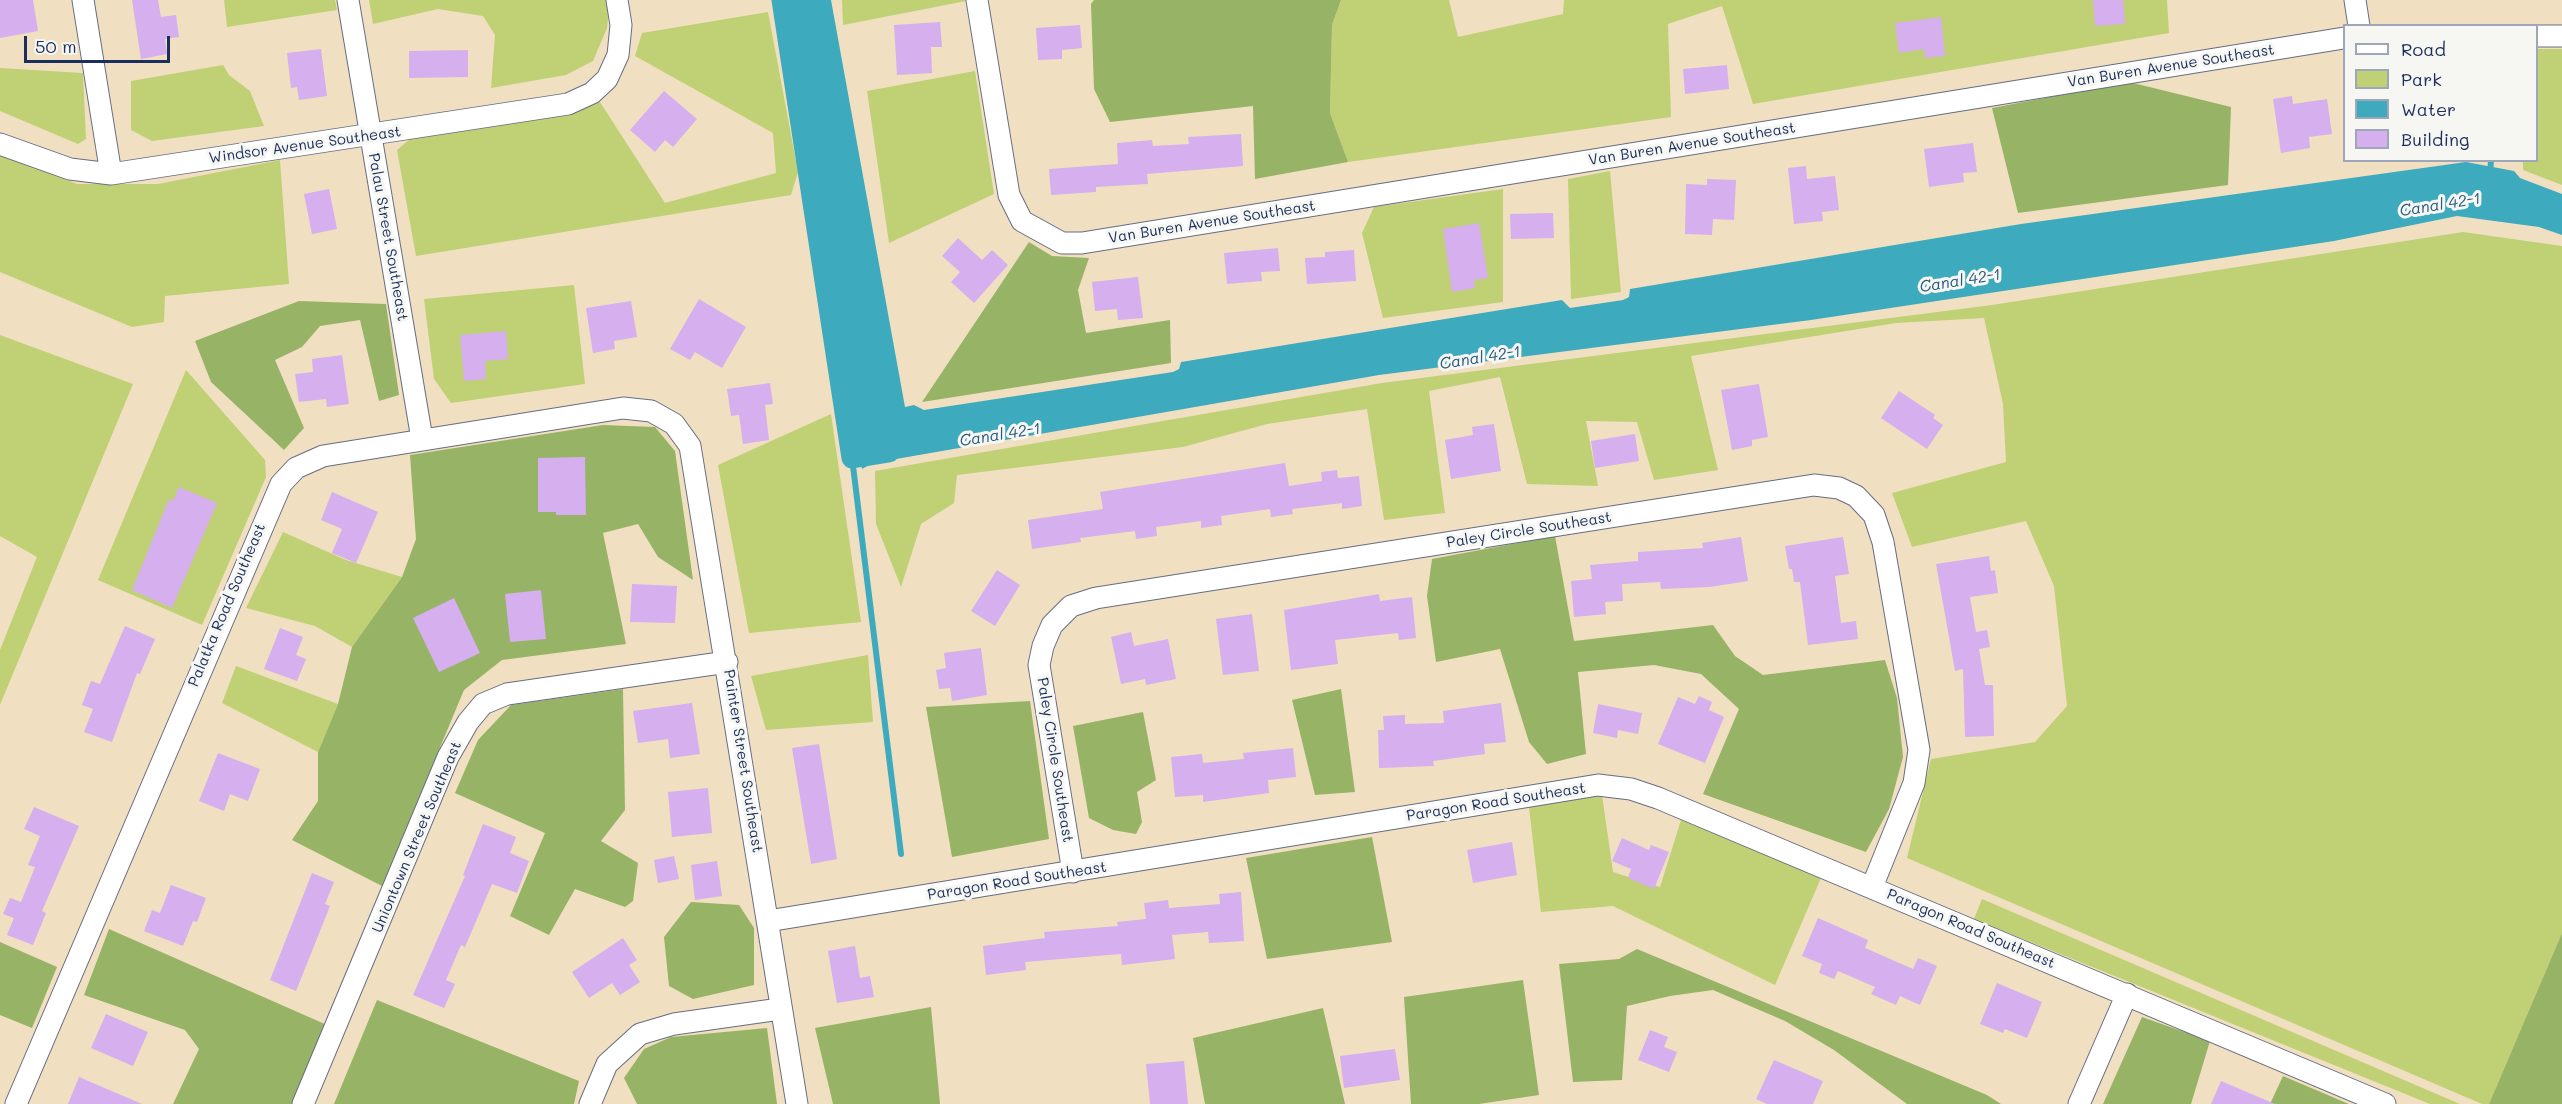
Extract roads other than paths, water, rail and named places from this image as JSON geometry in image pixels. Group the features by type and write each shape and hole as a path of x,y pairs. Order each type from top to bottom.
{"street":[{"path":"83,0 111,174"},
{"name":"Palau Street Southeast","path":"348,0 422,439"},
{"name":"Windsor Avenue Southeast","path":"0,144 70,169 111,174 568,104 592,93 607,79 618,55 621,25 617,0"},
{"name":"Van Buren Avenue Southeast","path":"977,0 1008,195 1022,221 1040,233 1062,243 1082,243 2343,38"},
{"path":"2355,0 2359,24"},
{"path":"2538,36 2562,36"},
{"name":"Palatka Road Southeast","path":"16,1104 281,484 296,468 323,456 623,408 651,411 674,424"},
{"name":"Painter Street Southeast","path":"674,424 690,446 727,662 780,1010 797,1104"},
{"name":"Paley Circle Southeast","path":"1073,872 1040,665 1043,646 1052,625 1071,606 1096,598 1814,485 1839,488 1856,496 1874,515 1884,542 1918,750 1914,783 1872,887"},
{"name":"Uniontown Street Southeast","path":"303,1104 448,757 468,722 483,704 507,694 727,662"},
{"name":"Paragon Road Southeast","path":"768,921 1598,785 1630,789 1658,798 2385,1104"},
{"path":"2079,1104 2127,994"},
{"path":"590,1104 607,1064 640,1034 674,1024 780,1010"}],"water":[{"path":"784,0 831,0 905,407 914,405 924,410 1173,372 1179,369 1181,362 1562,300 1570,308 1623,300 1629,297 1630,289 2021,224 2466,162 2514,171 2520,178 2562,194 2562,235 2539,227 2457,216 2334,241 1811,320 1379,375 873,463 862,469"}],"waterway":[{"name":"Canal 42-1","path":"782,0 852,458 889,452"},
{"path":"2490,175 2491,162"},
{"path":"852,458 901,854"}]}
